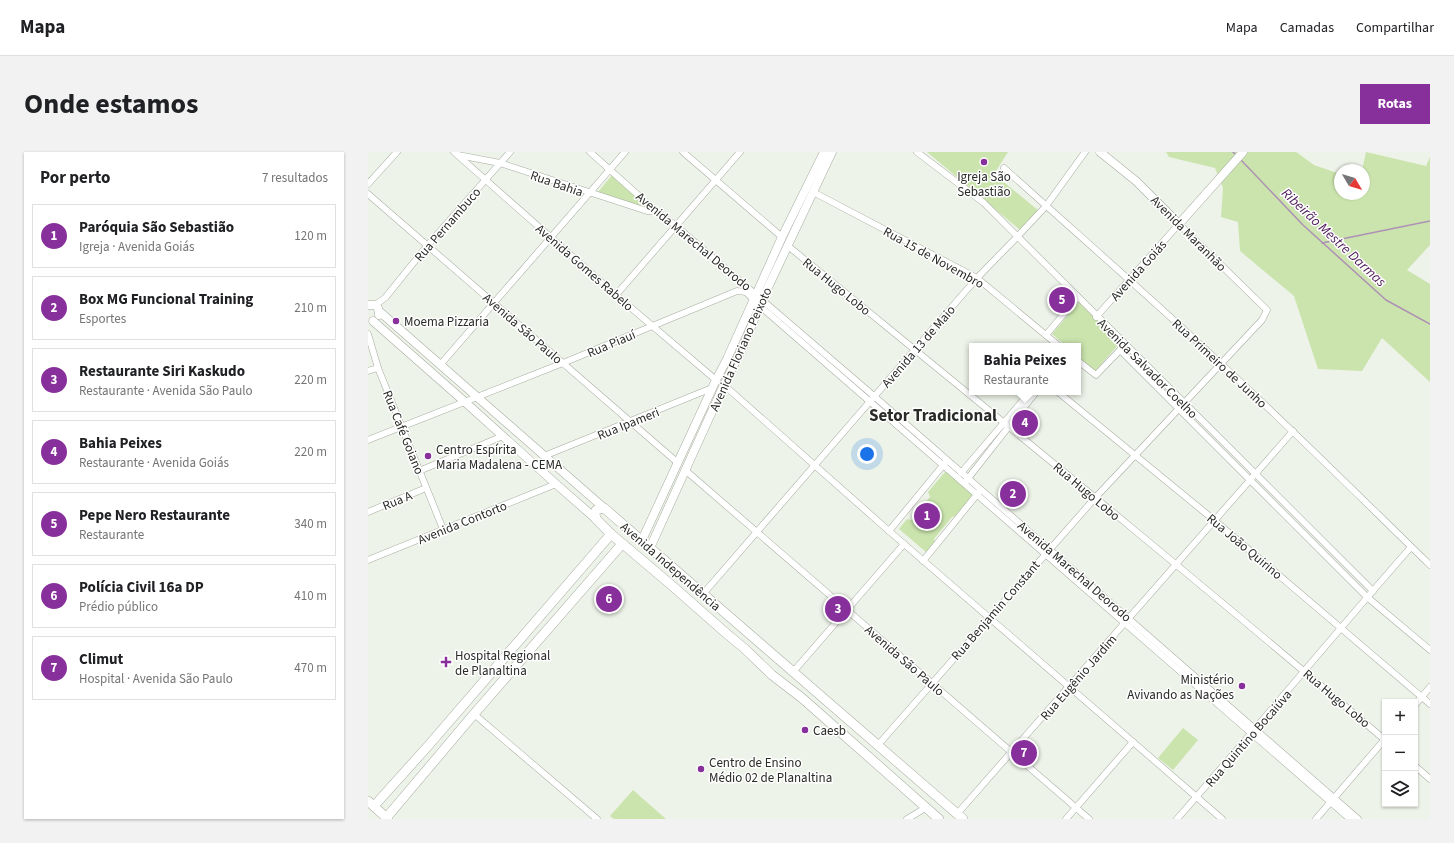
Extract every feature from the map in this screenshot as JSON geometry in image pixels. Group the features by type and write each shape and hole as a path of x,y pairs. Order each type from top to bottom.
{"main road":[{"path":"596,519 596,510 604,508"},
{"name":"Avenida Independência","path":"604,508 960,817"},
{"name":"Avenida Independência","path":"596,519 622,544 755,657 772,675 802,698 939,819"},
{"path":"611,534 428,746 370,803 388,818 474,714 622,544"},
{"path":"597,550 608,560"},
{"path":"654,570 662,568 663,560"},
{"path":"669,583 669,577 671,574 678,572"},
{"path":"566,586 576,596"},
{"path":"544,612 555,621"},
{"path":"744,648 752,645 752,636"},
{"path":"755,657 760,652 767,650"},
{"path":"501,662 504,665 514,669"},
{"path":"428,746 427,757 432,764"},
{"path":"900,785 906,786 912,775"},
{"path":"909,792 921,782"}],"street":[{"path":"368,184 397,152"},
{"name":"Rua Pernambuco","path":"375,308 385,298 427,246 510,152"},
{"name":"Avenida Marechal Deorodo","path":"590,152 1253,732 1332,800 1358,819"},
{"path":"440,365 624,152"},
{"path":"683,152 782,237"},
{"path":"616,295 740,152"},
{"name":"Avenida Floriano Peixoto","path":"650,548 724,385 735,365 761,303 788,246 794,222 825,156 832,152"},
{"name":"Avenida Salvador Coelho","path":"917,152 984,203 1096,317 1125,343 1180,405"},
{"name":"Avenida 13 de Maio","path":"703,594 977,278 1017,238 1046,206 1085,152"},
{"name":"Avenida Maranhão","path":"1100,152 1136,181 1267,310 1262,320"},
{"name":"Avenida Goiás","path":"1096,317 1243,152"},
{"name":"Rua Bahia","path":"456,154 500,163 647,212 656,211"},
{"name":"Avenida Gomes Rabelo","path":"456,154 616,295 716,380"},
{"name":"Rua Primeiro de Junho","path":"1004,168 1130,279 1293,431 1430,565"},
{"name":"Avenida Floriano Peixoto","path":"800,209 813,192 818,173"},
{"name":"Rua 15 de Novembro","path":"813,192 977,278 1055,343"},
{"name":"Avenida São Paulo","path":"368,194 678,463"},
{"name":"Avenida Floriano Peixoto","path":"642,540 712,388 735,343 782,237 794,222"},
{"name":"Rua Hugo Lobo","path":"788,246 969,393"},
{"name":"Rua Piauí","path":"465,402 737,291 746,292"},
{"name":"Avenida Marechal Deorodo","path":"746,292 755,297"},
{"path":"1046,335 1078,297"},
{"path":"371,321 377,319 375,308"},
{"name":"Avenida Independência","path":"375,308 604,508"},
{"name":"Rua Benjamin Constant","path":"878,745 1095,498 1180,405 1262,320"},
{"name":"Avenida Independência","path":"371,321 465,402 596,519"},
{"name":"Rua Café Goiano","path":"368,334 378,368 443,529"},
{"path":"735,343 738,348 743,347"},
{"path":"1081,363 1096,375 1125,343"},
{"name":"Avenida Salvador Coelho","path":"1120,350 1180,405 1252,477 1367,597 1430,650"},
{"path":"727,359 732,358 735,365"},
{"path":"368,372 378,368"},
{"path":"724,385 889,531 1222,819"},
{"name":"Rua Ipameri","path":"544,456 712,388"},
{"name":"Rua Hugo Lobo","path":"971,395 1382,736"},
{"path":"966,481 1028,395"},
{"path":"961,472 1033,395"},
{"name":"Rua João Quirino","path":"1062,395 1214,520 1430,704"},
{"path":"368,440 465,402"},
{"path":"697,421 698,426 700,427 705,427 706,424"},
{"path":"420,471 501,434 498,429 500,424 507,424"},
{"name":"Rua Eugênio Jardim","path":"960,817 1012,752 1293,431"},
{"path":"691,435 694,432 697,432 700,438"},
{"path":"528,459 531,461 537,459 539,453 537,450"},
{"path":"889,531 945,462"},
{"name":"Avenida Marechal Deorodo","path":"945,462 961,472 966,481"},
{"name":"Avenida São Paulo","path":"685,470 1089,819"},
{"name":"Avenida Salvador Coelho","path":"1252,477 1373,591"},
{"name":"Avenida Contorto","path":"368,560 556,484"},
{"name":"Rua A","path":"368,512 426,488"},
{"path":"923,560 979,492"},
{"path":"582,507 588,504 591,497"},
{"path":"659,502 668,507"},
{"path":"793,672 904,544"},
{"name":"Rua Quintino Bocaiúva","path":"1178,819 1411,547"},
{"path":"1418,702 1430,687"},
{"path":"474,714 597,819"},
{"path":"1066,819 1133,742"},
{"path":"1316,819 1382,742"},
{"path":"1418,769 1430,779"},
{"name":"Avenida Marechal Deorodo","path":"1332,800 1350,819"},
{"path":"907,819 926,807"}],"green space":[{"path":"927,152 1008,152 994,174 1039,211 1020,230"},
{"path":"1166,152 1296,152 1314,165 1334,172 1334,200 1370,200 1370,164 1363,164 1366,152 1426,166 1430,157 1430,245 1407,270 1430,284 1430,382 1382,338 1362,371 1318,369 1294,296 1240,251 1238,222 1221,217 1223,188 1215,168 1169,157"},
{"path":"613,174 650,206 647,208 598,192"},
{"path":"1079,302 1120,343 1095,371 1081,359 1081,343 1062,343 1052,334"},
{"path":"946,471 974,495 956,516 952,517 934,539 935,542 926,552 899,529 907,519 911,520 930,497 928,492"},
{"path":"1183,728 1198,740 1173,770 1158,758"},
{"path":"633,790 666,819 614,819 610,816"}],"waterway":[{"name":"Ribeirão Mestre Darmas","path":"1233,152 1237,156"},
{"name":"Ribeirão Mestre Darmas","path":"1241,160 1303,225 1386,300 1430,324"},
{"path":"1322,243 1430,221"}],"place":[{"name":"Igreja São Sebastião","path":"984,162"},
{"name":"Pepe Nero Restaurante","path":"1062,300"},
{"name":"Moema Pizzaria","path":"396,321"},
{"name":"Bahia Peixes","path":"1025,423"},
{"name":"Centro Espírita Maria Madalena - CEMA","path":"428,456"},
{"name":"Box MG Funcional Training","path":"1013,494"},
{"name":"Paróquia São Sebastião","path":"927,516"},
{"name":"Polícia Civil 16a DP","path":"609,599"},
{"name":"Restaurante Siri Kaskudo","path":"838,609"},
{"name":"Hospital Regional de Planaltina","path":"446,662"},
{"name":"Ministério Avivando as Nações","path":"1242,686"},
{"name":"Caesb","path":"805,730"},
{"name":"Climut","path":"1024,753"},
{"name":"Centro de Ensino Médio 02 de Planaltina","path":"701,769"}],"district":[{"name":"Setor Tradicional","path":"933,415"}]}
